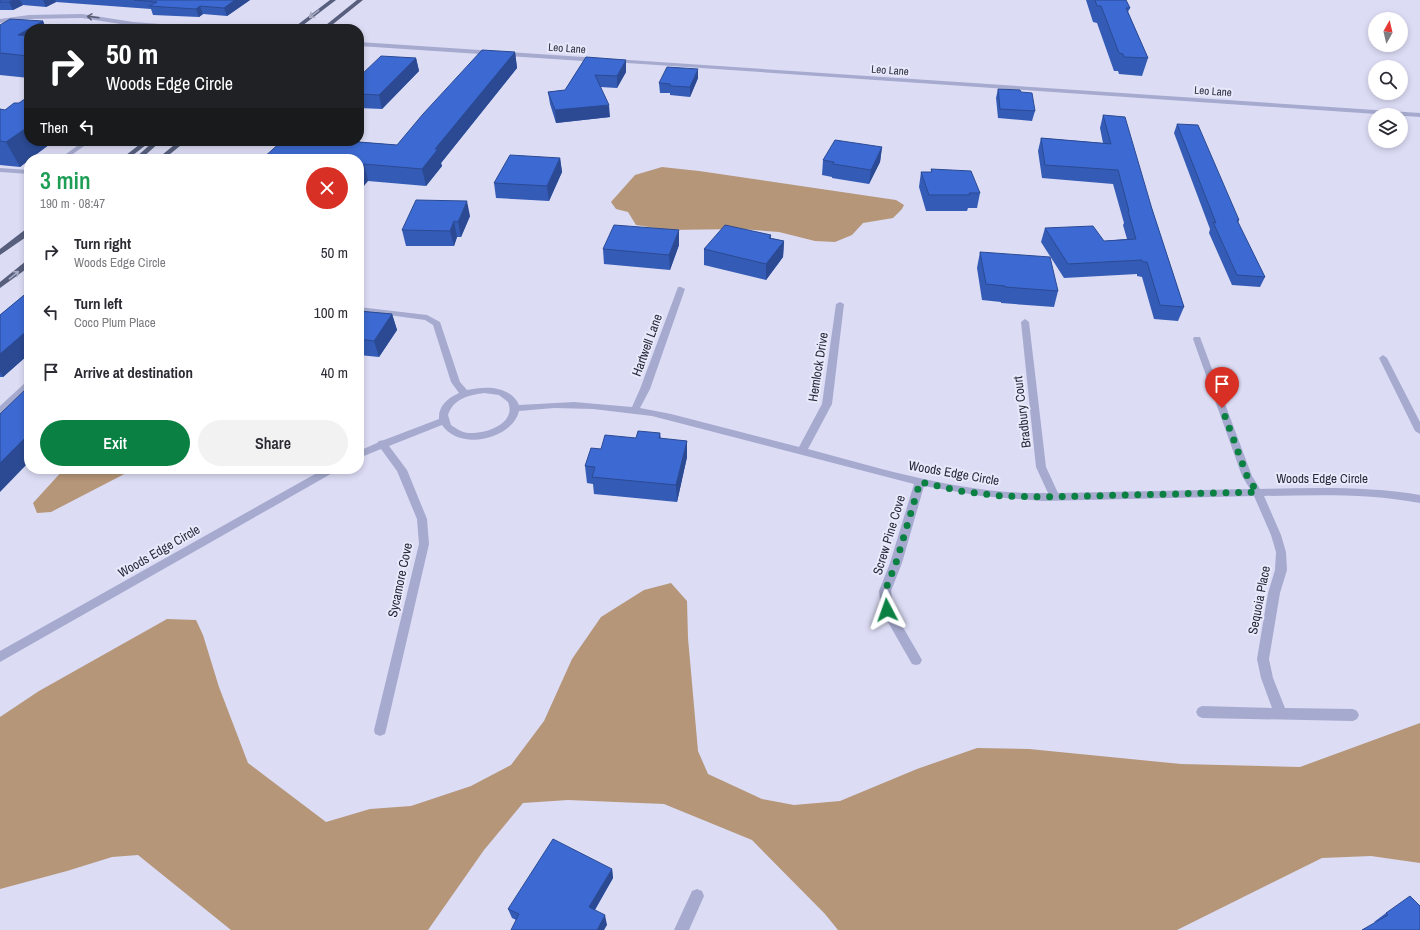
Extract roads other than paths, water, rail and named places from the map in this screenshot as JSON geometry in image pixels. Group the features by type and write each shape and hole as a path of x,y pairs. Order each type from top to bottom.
{"main road":[{"path":"302,24 333,0"},
{"path":"330,24 360,0"},
{"path":"131,154 141,146"},
{"path":"143,154 152,146"},
{"path":"166,154 177,146"},
{"path":"0,254 24,235"},
{"path":"0,286 24,267"}],"street":[{"path":"37,24 52,15"},
{"path":"0,21 52,15 92,16 133,24"},
{"name":"Leo Lane","path":"364,44 1420,115"},
{"path":"69,154 81,146"},
{"path":"0,170 24,172"},
{"name":"Hartwell Lane","path":"635,410 645,389 681,289"},
{"name":"Hemlock Drive","path":"802,451 827,404 840,304"},
{"path":"364,310 427,318 437,324 456,382 465,394"},
{"name":"Bradbury Court","path":"1025,322 1042,467 1054,496"},
{"name":"Sequoia Place","path":"1196,339 1247,476 1257,492 1276,535 1281,552 1281,570 1274,593 1263,659 1267,678 1282,714"},
{"path":"1382,358 1420,431"},
{"path":"0,411 24,389"},
{"path":"484,390 493,390 508,397 513,402 515,408 514,414 510,421 504,427 484,435 463,435 448,427 444,421 443,415 450,403 465,394 484,390"},
{"name":"Woods Edge Circle","path":"515,408 562,404 635,410 670,417 920,482 960,491 1002,496 1342,491 1393,494 1420,499"},
{"path":"364,452 382,443 444,421"},
{"name":"Sycamore Cove","path":"380,730 424,544 422,519 402,470 382,443"},
{"name":"Woods Edge Circle","path":"0,657 323,474"},
{"name":"Screw Pine Cove","path":"916,660 887,610 885,591 896,563 920,482"},
{"path":"1202,712 1352,715"},
{"path":"681,930 698,896"}]}
